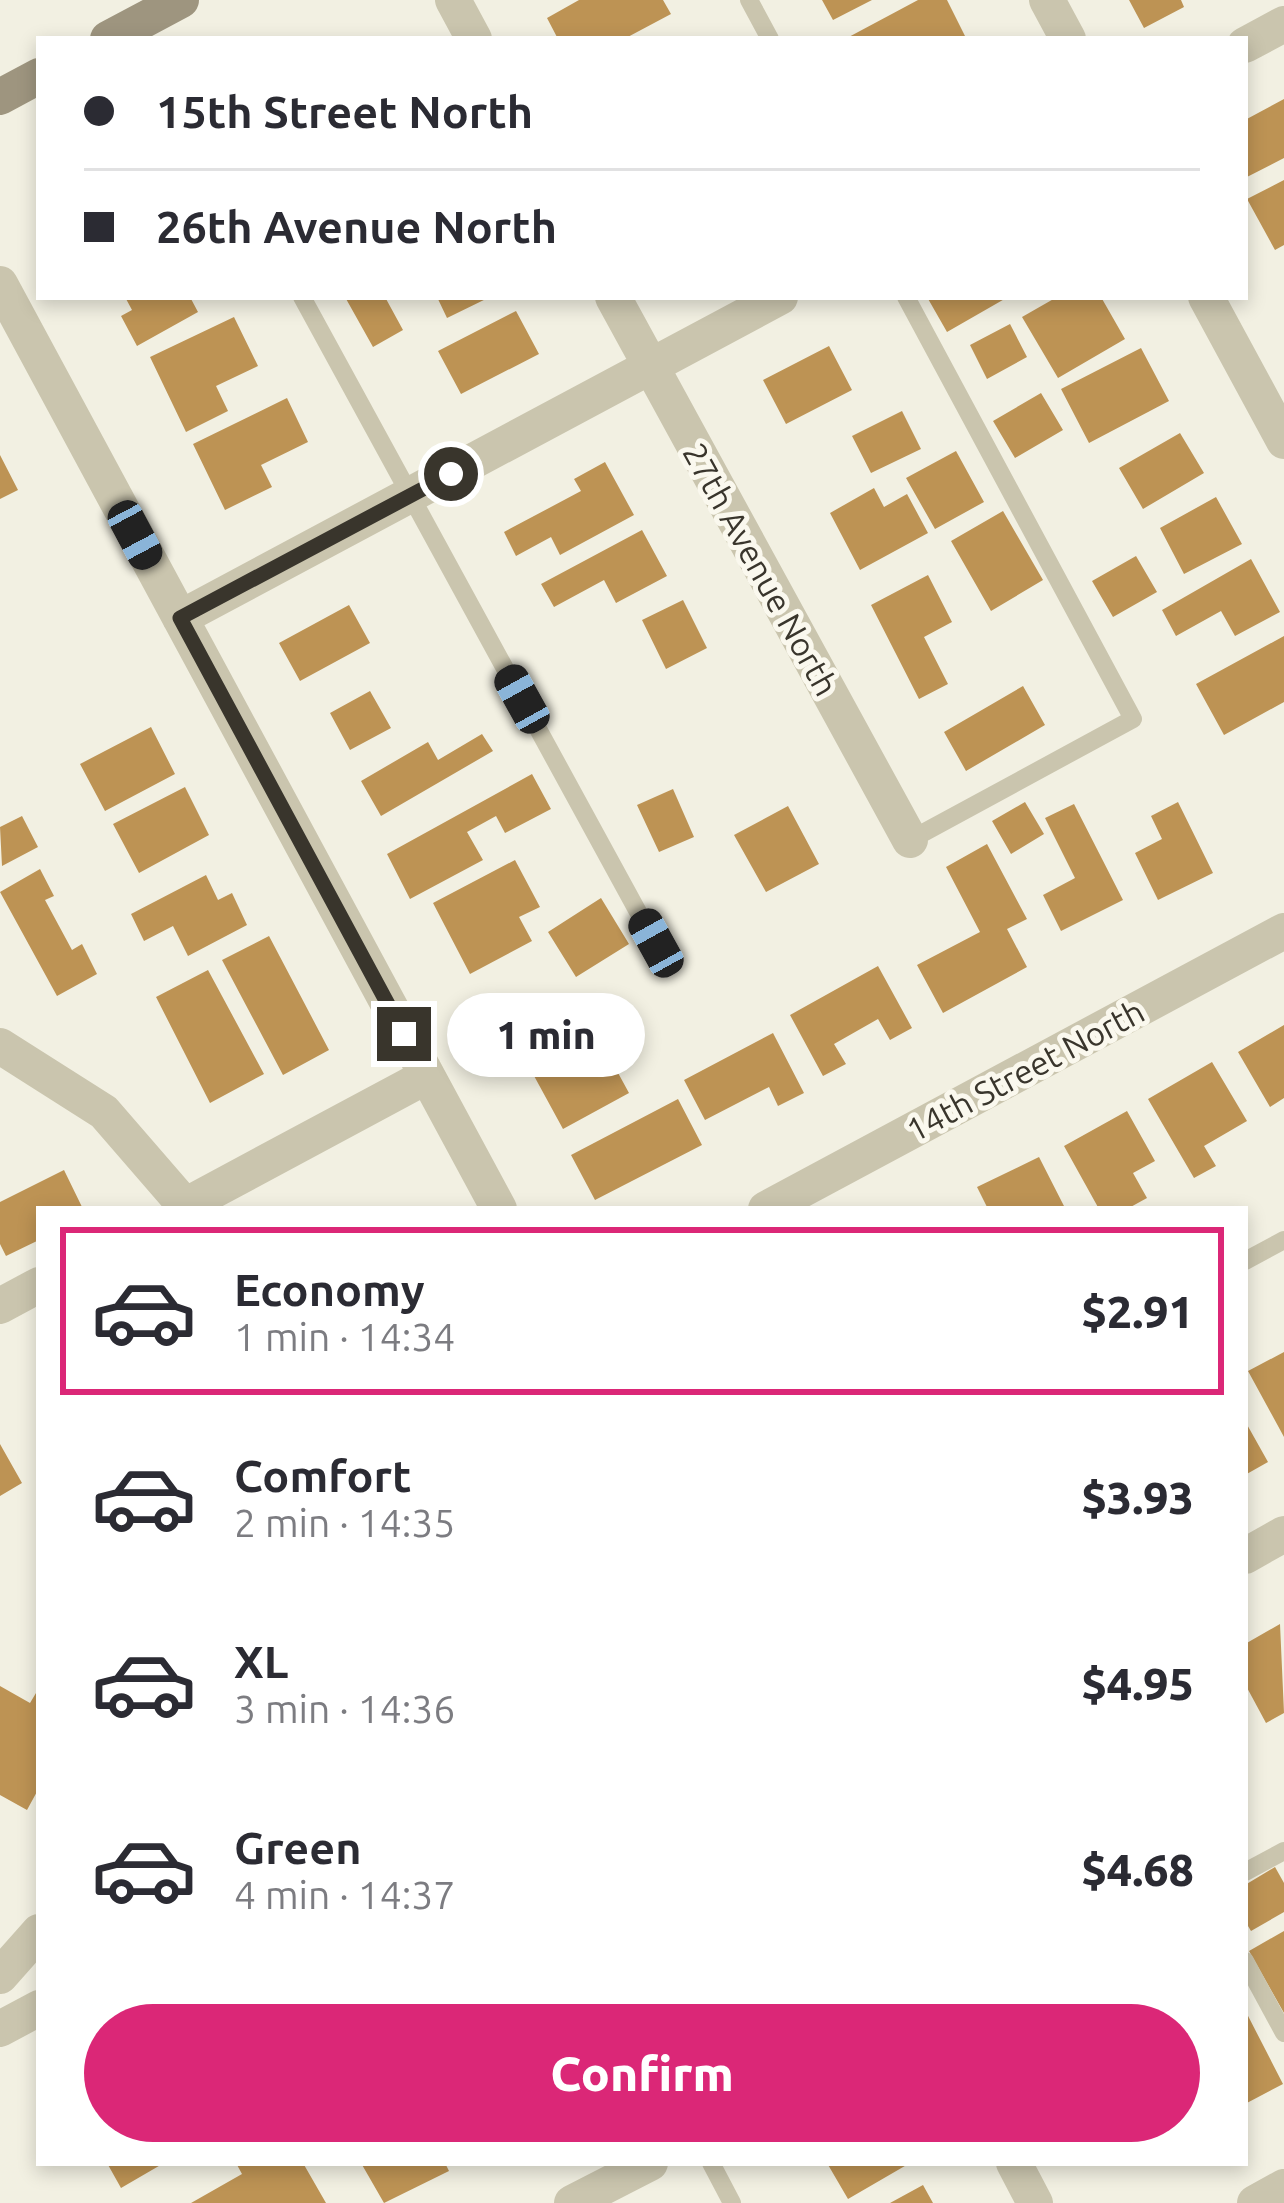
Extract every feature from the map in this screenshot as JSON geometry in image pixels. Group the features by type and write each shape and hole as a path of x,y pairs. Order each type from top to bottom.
{"street":[{"path":"453,0 472,36"},
{"path":"1047,0 1066,36"},
{"path":"115,36 165,13"},
{"path":"1248,43 1284,24"},
{"path":"0,97 36,78"},
{"path":"0,284 497,1206"},
{"name":"27th Avenue North","path":"615,300 910,840"},
{"path":"180,618 775,300"},
{"path":"1208,300 1284,441"},
{"name":"14th Street North","path":"772,1206 1284,931"},
{"path":"0,1046 104,1112 182,1206"},
{"path":"188,1206 427,1076"},
{"path":"0,1306 36,1287"},
{"path":"1248,1554 1284,1534"},
{"path":"0,1976 36,1935"},
{"path":"0,2029 36,2010"},
{"path":"572,2203 644,2166"},
{"path":"1016,2166 1035,2203"},
{"path":"1255,2203 1284,2187"}],"lane":[{"path":"749,0 768,36"},
{"path":"304,300 656,943"},
{"path":"908,300 1133,719 910,840"},
{"path":"1248,1259 1284,1240"},
{"path":"1248,1871 1284,1851"},
{"path":"1248,1967 1284,2033"},
{"path":"713,2166 732,2203"}],"building":[{"path":"579,0 663,0 671,14 630,36 556,36 547,18"},
{"path":"822,0 872,0 833,20"},
{"path":"918,0 947,0 965,36 851,36"},
{"path":"1129,0 1181,0 1184,7 1144,28"},
{"path":"1284,99 1284,158 1248,176 1248,118"},
{"path":"1284,180 1284,245 1275,250 1248,198"},
{"path":"127,300 192,300 198,312 137,346 121,316 132,310"},
{"path":"347,300 387,300 403,330 373,347"},
{"path":"438,300 484,300 447,318"},
{"path":"929,300 1003,300 947,332"},
{"path":"1052,300 1103,300 1125,339 1058,378 1022,317"},
{"path":"516,311 539,354 461,394 438,351"},
{"path":"234,317 258,366 216,386 228,411 186,432 150,357"},
{"path":"1010,324 1027,357 987,379 970,345"},
{"path":"829,346 852,390 786,424 763,380"},
{"path":"1141,348 1169,401 1089,443 1061,389"},
{"path":"1041,393 1063,430 1015,458 993,421"},
{"path":"287,398 308,442 261,465 272,487 225,510 193,444"},
{"path":"902,411 921,449 871,473 852,436"},
{"path":"1180,433 1204,473 1143,509 1119,468"},
{"path":"956,451 984,502 935,529 906,478"},
{"path":"0,455 18,490 0,499"},
{"path":"605,462 634,515 560,555 551,537 516,556 504,532 581,491 574,479"},
{"path":"874,488 884,507 907,494 928,533 860,570 830,513"},
{"path":"1216,497 1242,544 1184,574 1160,528"},
{"path":"1003,511 1043,580 991,611 951,541"},
{"path":"642,530 667,576 616,603 604,580 554,607 541,584"},
{"path":"1136,556 1157,592 1113,617 1092,581"},
{"path":"1251,559 1280,612 1235,636 1221,611 1176,636 1162,610"},
{"path":"928,575 952,622 924,637 948,684 919,699 871,605"},
{"path":"683,600 707,648 666,669 642,620"},
{"path":"349,605 370,643 300,681 279,643"},
{"path":"1284,636 1284,702 1224,735 1196,684"},
{"path":"1023,686 1045,725 966,771 944,732"},
{"path":"370,691 391,728 350,750 330,713"},
{"path":"151,727 175,774 105,811 80,764"},
{"path":"482,734 493,751 381,816 361,781 428,742 438,760"},
{"path":"532,774 551,809 505,833 496,816 467,832 483,860 410,899 387,854"},
{"path":"185,787 209,835 139,873 113,824"},
{"path":"673,789 694,837 659,852 637,805"},
{"path":"1025,802 1044,834 1011,854 992,821"},
{"path":"1178,802 1213,873 1158,900 1135,853 1162,839 1151,816"},
{"path":"1074,804 1123,900 1061,931 1043,895 1075,878 1045,818"},
{"path":"788,806 819,864 766,892 734,835"},
{"path":"22,816 38,847 2,866 0,827"},
{"path":"987,844 1027,919 1007,929 1027,967 943,1013 917,965 980,932 946,867"},
{"path":"515,860 540,907 519,917 532,941 470,974 433,903"},
{"path":"40,869 54,896 45,900 72,950 82,944 97,974 57,996 0,892"},
{"path":"206,875 218,900 232,893 247,925 188,956 173,926 144,941 131,914"},
{"path":"601,898 629,944 576,977 548,932"},
{"path":"269,936 329,1050 283,1075 222,960"},
{"path":"878,966 912,1028 890,1040 878,1019 834,1044 846,1064 823,1076 790,1015"},
{"path":"208,970 264,1074 210,1103 156,997"},
{"path":"587,1016 629,1093 563,1129 521,1052"},
{"path":"1284,1025 1284,1098 1270,1107 1238,1052"},
{"path":"773,1033 804,1093 778,1106 769,1087 705,1120 684,1080"},
{"path":"1212,1062 1247,1121 1204,1146 1216,1166 1194,1178 1148,1099"},
{"path":"678,1099 702,1145 595,1200 571,1155"},
{"path":"1127,1111 1155,1161 1133,1173 1147,1198 1132,1206 1097,1206 1064,1146"},
{"path":"1039,1157 1064,1206 986,1206 977,1187"},
{"path":"64,1170 82,1206 36,1206 36,1241 6,1256 0,1244 0,1202"},
{"path":"1284,1352 1284,1437 1248,1371"},
{"path":"1248,1426 1268,1462 1248,1473"},
{"path":"0,1444 22,1483 0,1496"},
{"path":"1280,1624 1284,1713 1266,1723 1248,1690 1248,1642"},
{"path":"0,1686 30,1703 36,1693 36,1794 27,1810 0,1795"},
{"path":"1275,1867 1284,1883 1284,1912 1251,1931 1248,1926 1248,1883"},
{"path":"1284,1931 1284,2013 1249,1951"},
{"path":"1248,2016 1283,2084 1248,2102"},
{"path":"109,2166 159,2166 121,2188"},
{"path":"238,2166 305,2166 326,2203 191,2203 242,2174"},
{"path":"363,2166 446,2166 449,2171 384,2203"},
{"path":"829,2166 905,2166 848,2199"},
{"path":"923,2185 933,2203 890,2203"}],"route":[{"path":"404,1034 180,618 451,474"}]}
